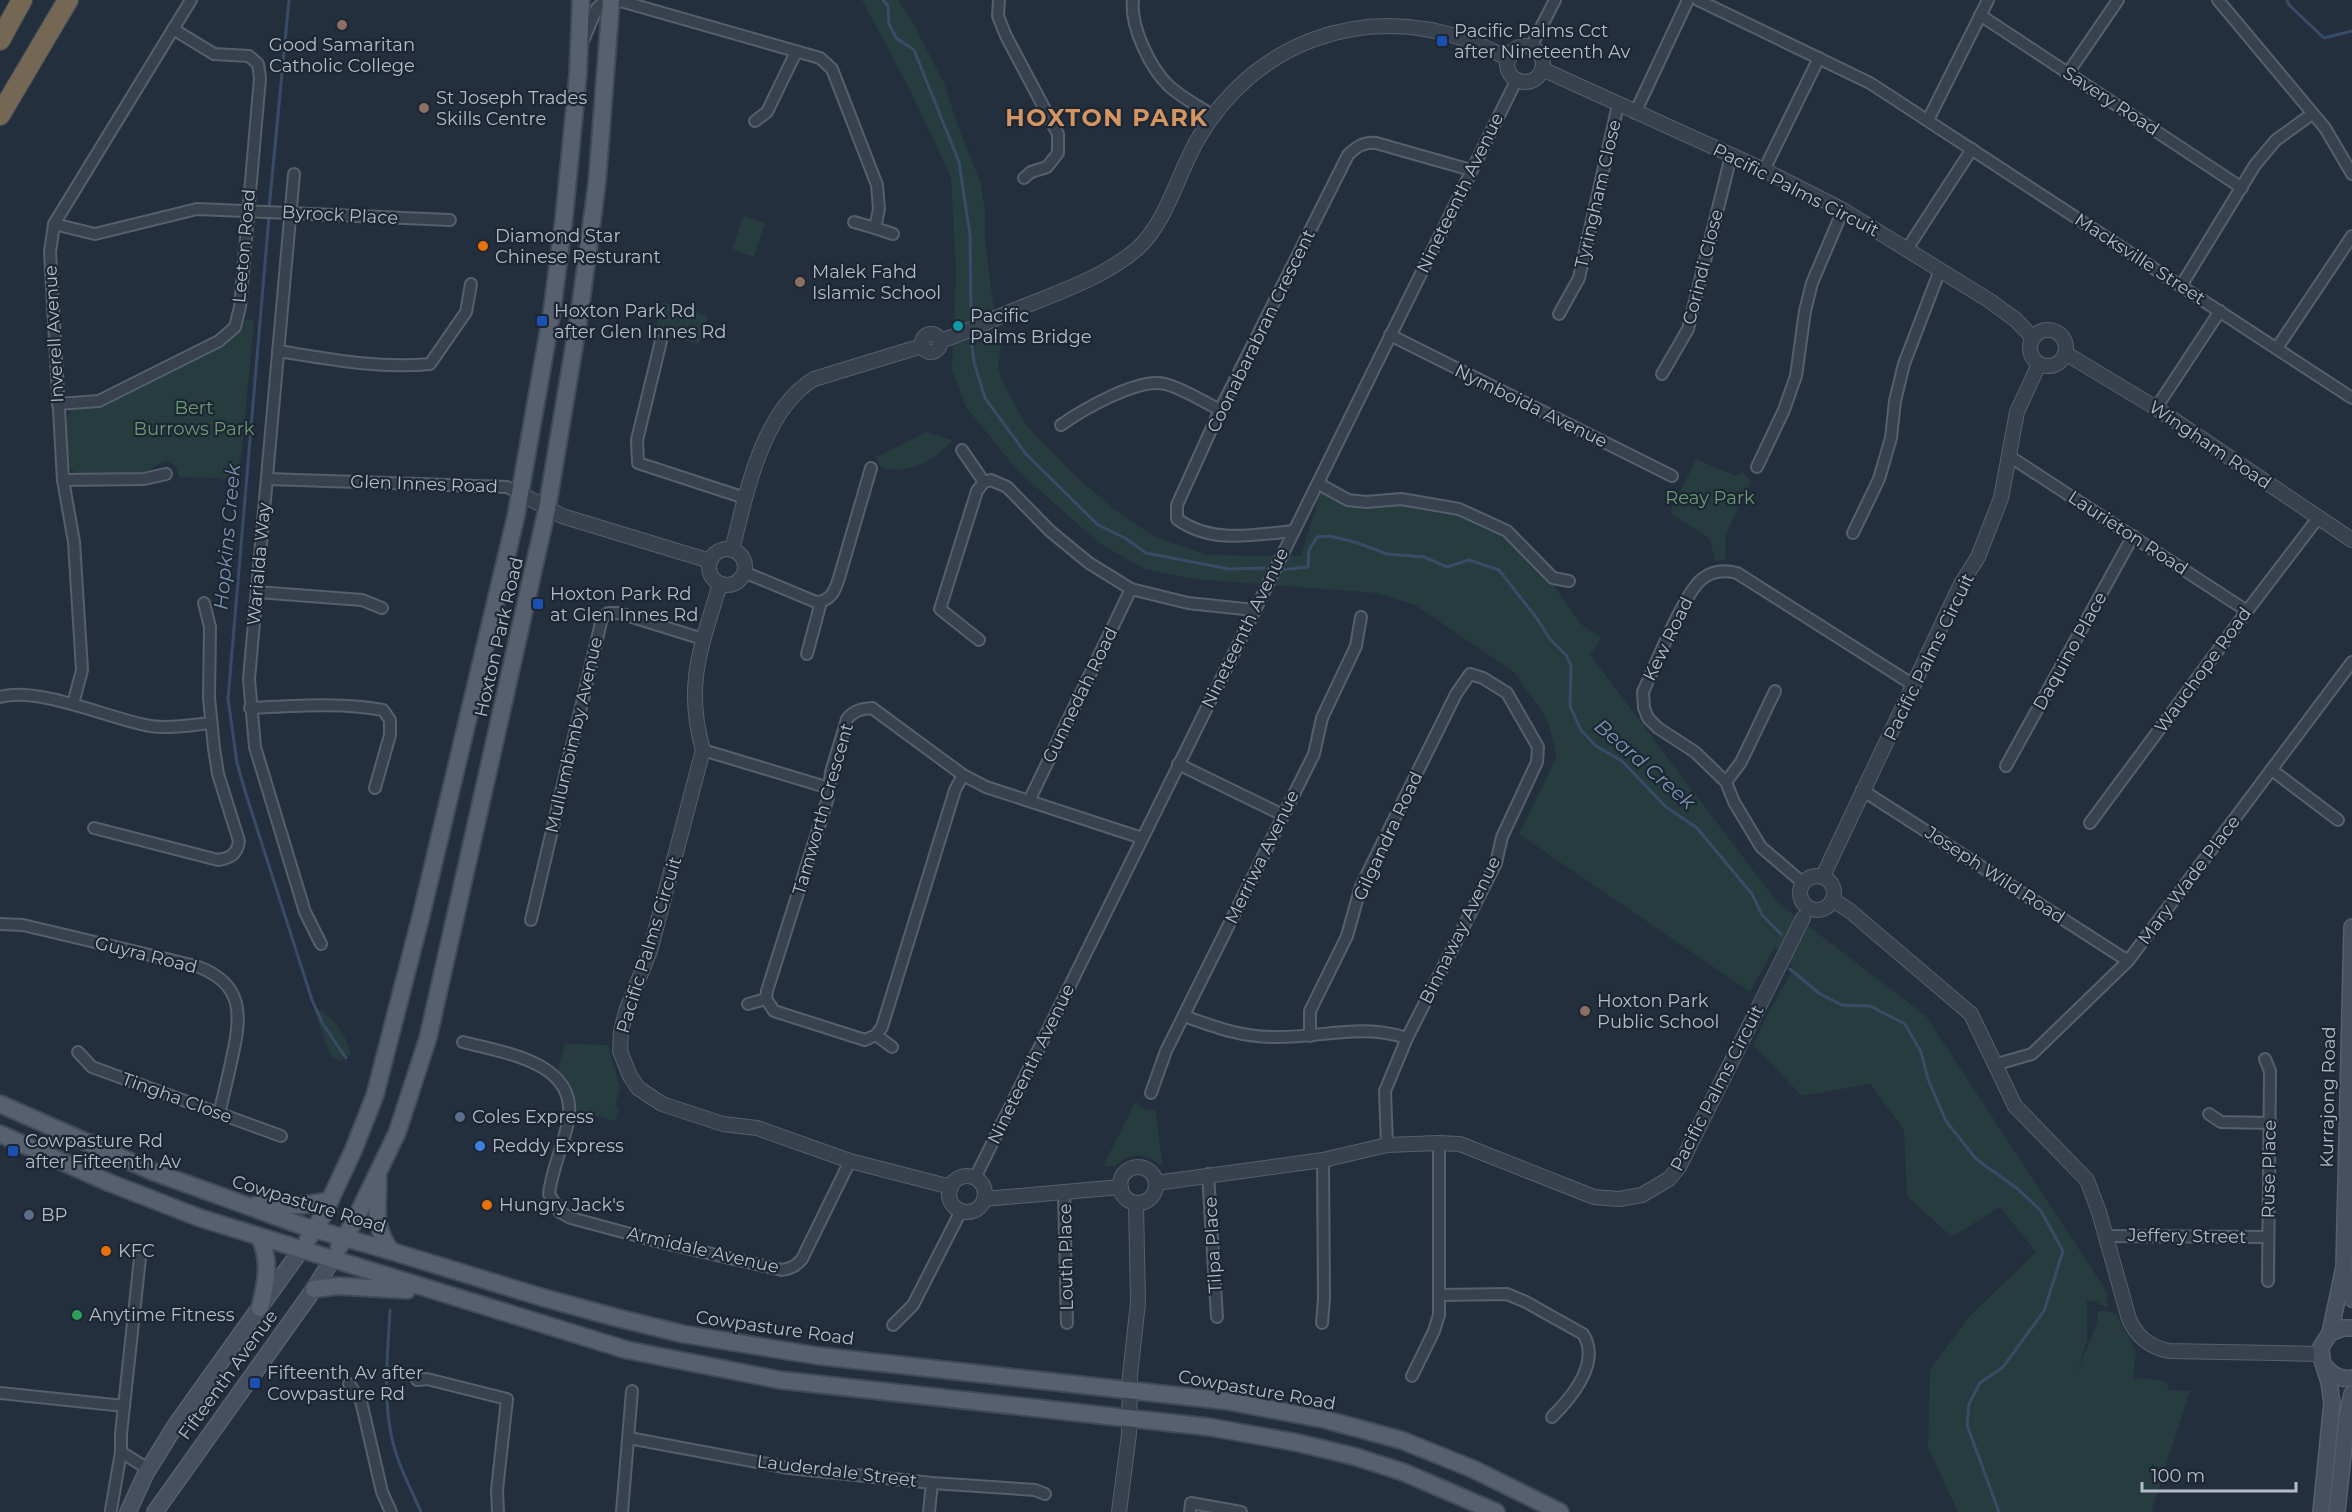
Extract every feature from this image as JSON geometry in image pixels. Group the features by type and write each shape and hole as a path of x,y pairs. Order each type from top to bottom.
{"highway":[{"path":"0,40 22,0"},
{"path":"0,115 68,0"}],"main road":[{"name":"Hoxton Park Road","path":"301,1250 330,1201 375,1095 391,1039 521,494 557,272 568,185 581,0"},
{"name":"Hoxton Park Road","path":"332,1260 397,1133 428,1038 548,509 579,317 597,183 608,0"},
{"name":"Kurrajong Road","path":"2344,1267 2352,927"},
{"name":"Cowpasture Road","path":"0,1104 154,1172 242,1205 314,1230 541,1297 683,1334 819,1356 932,1367 1255,1406 1327,1420 1401,1440 1473,1469 1560,1512"},
{"path":"0,1134 110,1183 200,1218 627,1350 780,1380 1129,1418 1234,1431 1294,1442 1353,1456 1431,1483 1496,1512"},
{"path":"379,1171 378,1227 381,1237 391,1251"},
{"path":"242,1205 330,1201"},
{"path":"260,1238 267,1260 267,1280 260,1308"},
{"name":"Fifteenth Avenue","path":"128,1512 148,1468 177,1423 301,1250"},
{"name":"Fifteenth Avenue","path":"155,1512 314,1289 332,1260"},
{"path":"2344,1267 2352,1299"},
{"path":"2321,1512 2332,1403 2322,1360 2324,1341 2330,1333 2344,1267"},
{"path":"314,1289 338,1286 438,1292"},
{"path":"2330,1333 2343,1328 2352,1328"},
{"path":"2322,1360 2334,1376 2352,1378"},
{"path":"2337,1512 2347,1417 2352,1394"}],"street":[{"name":"Inverell Avenue","path":"73,704 82,670 74,542 63,480 58,404 50,252 54,224 191,0"},
{"path":"579,49 597,8 608,0"},
{"path":"617,0 820,58 832,69 877,185 879,209 874,228"},
{"path":"999,0 998,16 1006,36 1058,134 1058,153 1047,167 1031,172 1024,178"},
{"path":"1133,0 1134,23 1158,74 1170,87 1212,115"},
{"path":"1531,47 1555,0"},
{"path":"1635,113 1688,0"},
{"name":"Macksville Street","path":"1698,0 1870,83 2352,398"},
{"path":"1928,120 1988,0"},
{"path":"2068,73 2118,0"},
{"path":"2218,0 2330,136 2352,174"},
{"name":"Savery Road","path":"1980,15 2242,188"},
{"path":"732,550 745,498 772,424 785,404 800,388 814,380 922,346 922,341 928,335 936,336 940,341 1100,274 1138,248 1154,229 1197,140 1212,115 1241,82 1287,50 1341,30 1401,27 1466,39 1509,59"},
{"name":"Leeton Road","path":"58,404 99,401 219,341 235,327 240,307 260,78 258,64 249,56 214,54 173,29"},
{"path":"1518,47 1531,47 1540,54 1542,69 1532,80 1517,79 1509,71 1509,59 1510,54 1518,47"},
{"path":"755,121 768,112 796,52"},
{"path":"1764,170 1819,58"},
{"name":"Pacific Palms Circuit","path":"1542,69 1764,170 1843,210 2016,320 2033,338"},
{"name":"Nineteenth Avenue","path":"975,1178 1517,79"},
{"name":"Tyringham Close","path":"1559,314 1579,278 1618,105"},
{"path":"2181,286 2255,165 2277,140 2312,114"},
{"name":"Coonabarabran Crescent","path":"1293,531 1231,537 1189,528 1177,519 1177,505 1221,410 1348,155 1356,147 1367,142 1376,142 1471,170"},
{"path":"1907,249 1972,149"},
{"name":"Corindi Close","path":"1662,374 1688,329 1731,156"},
{"name":"Warialda Way","path":"294,174 256,592 249,679 250,708 255,747 305,912 321,944"},
{"name":"Byrock Place","path":"54,224 95,234 197,209 450,220"},
{"path":"1757,467 1785,410 1796,376 1805,311 1812,283 1843,210"},
{"path":"854,222 893,234"},
{"path":"2277,348 2352,236"},
{"path":"1853,533 1879,479 1891,438 1895,401 1904,364 1940,270"},
{"path":"278,351 356,363 414,366 430,364 466,312 471,284"},
{"path":"2156,408 2220,311"},
{"path":"2044,331 2056,333 2063,339 2065,353 2059,362 2044,366 2034,360 2030,351 2033,338 2044,331"},
{"name":"Nymboida Avenue","path":"1390,335 1672,476"},
{"path":"661,341 637,440 638,463 745,498"},
{"name":"Wingham Road","path":"2065,353 2156,408 2352,540"},
{"name":"Pacific Palms Circuit","path":"1823,876 1862,790 1915,686 1961,584 1978,557 2001,498 2017,412 2039,364"},
{"path":"1061,425 1077,413 1133,388 1152,383 1165,384 1221,410"},
{"path":"962,450 984,482"},
{"name":"Laurieton Road","path":"2009,456 2247,611"},
{"path":"807,654 821,602 834,592 871,468"},
{"path":"63,480 144,479 166,474"},
{"name":"Glen Innes Road","path":"267,479 503,487 562,516 710,561"},
{"path":"979,640 940,609 977,491 984,482 991,480 1007,486 1050,531 1089,563 1131,589 1188,603 1254,610"},
{"path":"1319,484 1348,500 1366,502 1401,499 1459,509 1507,531 1553,578 1569,581"},
{"name":"Wauchope Road","path":"2090,824 2318,518"},
{"name":"Daquino Place","path":"2006,766 2133,536"},
{"path":"732,550 742,558 744,572 734,584 720,584 710,575 710,561 720,551 732,550"},
{"name":"Kew Road","path":"1803,883 1761,846 1734,802 1726,782 1695,752 1658,728 1648,718 1644,708 1643,692 1684,604 1699,581 1707,575 1727,571 1737,573 1915,686"},
{"path":"744,572 821,602"},
{"name":"Pacific Palms Circuit","path":"720,584 703,639 695,676 695,717 703,750 650,951 626,1011 621,1032 620,1051 624,1064 638,1088 662,1104 723,1124 757,1128 850,1161 951,1187"},
{"name":"Gunnedah Road","path":"1029,801 1131,589"},
{"path":"256,592 362,600 382,608"},
{"path":"94,828 218,860 229,858 235,853 239,840 218,774 211,723 210,627 204,603"},
{"name":"Mullumbimby Avenue","path":"531,920 602,618 608,614 619,613 703,639"},
{"name":"Merriwa Avenue","path":"1151,1093 1166,1051 1314,754 1322,718 1356,646 1361,617"},
{"name":"Mary Wade Place","path":"1997,1064 2032,1054 2128,961 2352,662"},
{"name":"Gilgandra Road","path":"1310,1036 1310,1011 1347,936 1360,886 1456,694 1470,674"},
{"name":"Binnaway Avenue","path":"1387,1145 1385,1091 1407,1038 1496,863 1502,837 1537,762 1538,747 1507,693 1484,678 1470,674"},
{"path":"1726,782 1741,762 1775,691"},
{"path":"1,696 23,695 73,704 151,726 211,723"},
{"path":"250,708 311,705 368,707 383,710 390,720 390,735 375,788"},
{"name":"Tamworth Crescent","path":"766,999 829,788 847,719 852,713 872,708 963,775 986,787 1142,838"},
{"path":"703,750 829,788"},
{"path":"1178,764 1283,815"},
{"path":"2272,770 2338,820"},
{"path":"748,1004 766,999 774,1011 865,1040 876,1035 882,1027 955,790 963,775"},
{"name":"Joseph Wild Road","path":"1862,790 2128,961"},
{"path":"1812,876 1823,876 1832,884 1833,900 1825,908 1807,913 1800,890 1803,883 1812,876"},
{"path":"1833,900 1850,911 1971,1014 1997,1064 2015,1106 2087,1180 2135,1333 2157,1348 2169,1351 2322,1360"},
{"name":"Pacific Palms Circuit","path":"1156,1183 1208,1174 1323,1160 1387,1145 1439,1143 1460,1144 1594,1197 1619,1199 1642,1195 1669,1179 1679,1167 1807,913"},
{"name":"Guyra Road","path":"0,924 18,924 46,930 196,966 217,975 233,994 239,1012 239,1031 219,1113"},
{"path":"1184,1016 1239,1035 1310,1036 1356,1030 1387,1031 1407,1038"},
{"path":"876,1035 892,1047"},
{"name":"Armidale Avenue","path":"463,1042 539,1064 554,1075 565,1089 570,1101 568,1122 549,1194 560,1212 571,1218 682,1247 782,1270 791,1269 802,1259 850,1161"},
{"name":"Tingha Close","path":"78,1052 92,1067 281,1136"},
{"name":"Ruse Place","path":"2265,1059 2270,1071 2271,1123 2268,1281"},
{"path":"2209,1114 2222,1122 2271,1123"},
{"path":"1412,1376 1436,1326 1440,1295 1439,1143"},
{"path":"1322,1323 1324,1298 1323,1160"},
{"path":"1136,1168 1149,1171 1156,1183 1155,1192 1149,1200 1136,1203 1128,1199 1121,1187 1125,1174 1136,1168"},
{"name":"Tilpa Place","path":"1208,1174 1217,1317"},
{"path":"984,1199 982,1185 975,1178 960,1178 951,1187 951,1201 961,1211 974,1210 984,1199 1121,1187"},
{"name":"Louth Place","path":"1064,1192 1067,1323"},
{"path":"1119,1512 1138,1295 1136,1203"},
{"path":"893,1324 913,1305 961,1211"},
{"name":"Jeffery Street","path":"2105,1236 2268,1237"},
{"path":"111,1510 121,1452 140,1258"},
{"path":"1440,1295 1507,1294 1583,1334 1590,1353 1587,1366 1570,1400 1552,1417"},
{"path":"417,1380 427,1378 507,1399 497,1484 498,1512"},
{"path":"349,1384 361,1401 382,1492 391,1512"},
{"path":"622,1512 632,1391"},
{"path":"0,1393 124,1406"},
{"name":"Lauderdale Street","path":"629,1438 789,1468 932,1483 1035,1490 1046,1494"},
{"path":"121,1452 148,1468"},
{"path":"929,1512 932,1483"},
{"path":"1190,1512 1191,1503 1241,1512"}],"green space":[{"path":"862,0 898,0 910,17 944,83 981,184 993,303 1002,338 998,368 1004,385 1026,425 1073,474 1114,509 1153,536 1207,555 1301,556 1321,491 1343,491 1359,497 1418,497 1498,526 1542,569 1581,624 1601,638 1590,655 1777,902 1926,1016 2107,1292 2107,1308 2087,1300 2087,1342 2076,1374 2097,1323 2098,1311 2106,1311 2116,1314 2136,1351 2133,1380 2142,1378 2167,1382 2168,1390 2190,1391 2151,1512 1958,1512 1928,1448 1930,1370 1968,1318 2036,1252 2000,1207 1952,1237 1907,1196 1904,1130 1870,1084 1802,1096 1753,1045 1769,1011 1794,968 1775,947 1750,992 1519,834 1557,756 1547,719 1514,672 1415,605 1376,593 1194,579 1145,569 1099,543 1018,471 966,407 952,370 956,273 951,177 910,90"},
{"path":"743,216 765,223 754,257 732,250"},
{"path":"663,302 708,316 699,345 655,331"},
{"name":"Bert Burrows Park","path":"243,320 254,320 239,479 179,477 176,467 168,461 160,463 145,474 79,476 68,466 65,428 68,415 73,410 103,405 223,347 238,333"},
{"path":"926,432 952,440 930,460 908,469 894,470 881,467 876,457"},
{"name":"Reay Park","path":"1696,459 1735,476 1742,472 1751,481 1726,534 1725,560 1715,561 1710,539 1670,513"},
{"path":"313,1007 326,1014 343,1033 350,1055 341,1061 331,1057"},
{"path":"565,1044 608,1045 620,1088 615,1106 619,1108 615,1121 576,1111 572,1092 558,1070"},
{"path":"1136,1101 1144,1108 1155,1110 1163,1166 1150,1158 1138,1155 1126,1158 1115,1166 1103,1166"}],"waterway":[{"name":"Hopkins Creek","path":"269,209 289,0"},
{"name":"Beard Creek","path":"883,0 888,6 889,24 896,38 914,50 959,162 970,235 971,318"},
{"path":"2287,0 2289,5 2324,38 2352,31"},
{"name":"Hopkins Creek","path":"269,216 228,699 237,763 312,1000 323,1024 346,1058"},
{"name":"Beard Creek","path":"971,337 974,362 985,398 1026,454 1098,525 1125,538 1146,553 1229,569 1264,568"},
{"name":"Beard Creek","path":"1280,570 1308,567 1309,550 1317,537 1330,536 1387,554 1424,557 1447,567 1469,560 1499,570 1550,639 1566,655 1571,666 1570,706 1581,730 1596,746 1622,761 1666,807 1697,828 1752,894 1762,915 1781,934"},
{"name":"Beard Creek","path":"1790,969 1820,994 1842,1005 1870,1006 1905,1024 1921,1052 1928,1079 1946,1121 1976,1159 2018,1189 2041,1211 2063,1251 2044,1311 2003,1367 1980,1383 1969,1404 1967,1425 1999,1512"},
{"name":"Hopkins Creek","path":"390,1310 387,1404 391,1434 396,1454 421,1512"}],"place":[{"name":"Good Samaritan Catholic College","path":"342,25"},
{"name":"Pacific Palms Cct after Nineteenth Av","path":"1442,41"},
{"name":"St Joseph Trades Skills Centre","path":"424,108"},
{"name":"Diamond Star Chinese Resturant","path":"483,246"},
{"name":"Malek Fahd Islamic School","path":"800,282"},
{"name":"Hoxton Park Rd after Glen Innes Rd","path":"542,321"},
{"name":"Pacific Palms Bridge","path":"958,326"},
{"name":"Hoxton Park Rd at Glen Innes Rd","path":"538,604"},
{"name":"Hoxton Park Public School","path":"1585,1011"},
{"name":"Coles Express","path":"460,1117"},
{"name":"Reddy Express","path":"480,1146"},
{"name":"Cowpasture Rd after Fifteenth Av","path":"13,1151"},
{"name":"Hungry Jack's","path":"487,1205"},
{"name":"BP","path":"29,1215"},
{"name":"KFC","path":"106,1251"},
{"name":"Anytime Fitness","path":"77,1315"},
{"name":"Fifteenth Av after Cowpasture Rd","path":"255,1383"}],"district":[{"name":"HOXTON PARK","path":"1107,117"}]}
